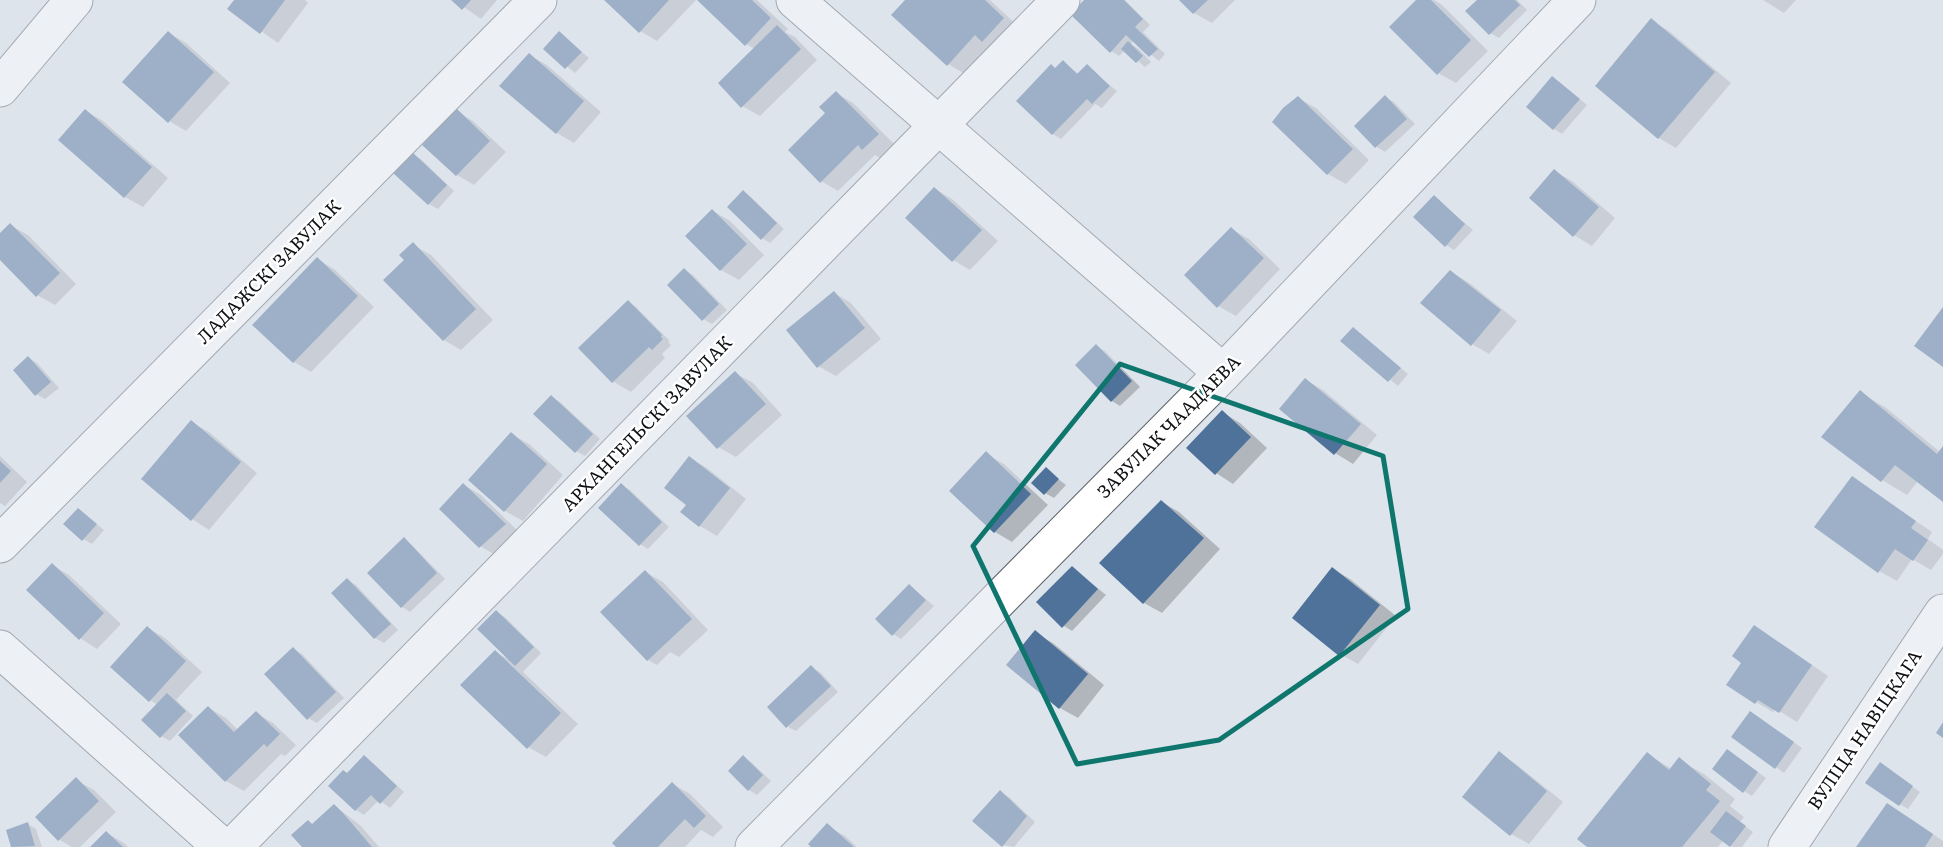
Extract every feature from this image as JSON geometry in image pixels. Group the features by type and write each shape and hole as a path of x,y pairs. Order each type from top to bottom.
{"street":[{"path":"0,88 74,0"},
{"name":"ЛАДАЖСКІ ЗАВУЛАК","path":"0,544 538,0"},
{"path":"795,0 1223,373"},
{"name":"АРХАНГЕЛЬСКІ ЗАВУЛАК","path":"233,847 1061,0"},
{"name":"ЗАВУЛАК ЧААДАЕВА","path":"754,847 1223,373 1577,0"},
{"name":"ВУЛІЦА НАВІЦКАГА","path":"1787,847 1943,613"},
{"path":"0,649 222,847"}],"highlighted area":[{"path":"1120,364 1383,456 1408,609 1219,740 1077,764 973,546"}],"building":[{"path":"234,0 285,0 260,34 227,9"},
{"path":"451,0 471,0 462,10"},
{"path":"604,0 669,0 639,33"},
{"path":"697,0 752,0 771,18 745,46"},
{"path":"905,0 985,0 1004,18 982,42 975,35 947,66 891,15"},
{"path":"1084,0 1124,0 1143,19 1135,27 1158,49 1149,57 1126,35 1110,53 1070,14"},
{"path":"1179,0 1208,0 1193,14"},
{"path":"1416,0 1431,0 1471,40 1437,75 1389,27"},
{"path":"1477,0 1515,0 1520,5 1489,35 1465,11"},
{"path":"1651,18 1715,72 1658,139 1595,86"},
{"path":"777,25 801,49 741,108 718,83"},
{"path":"168,31 214,72 168,123 122,82"},
{"path":"559,31 582,52 565,69 543,49"},
{"path":"1128,41 1143,56 1136,63 1121,49"},
{"path":"529,53 584,101 556,134 499,86"},
{"path":"1063,60 1077,74 1087,64 1110,86 1092,104 1087,99 1052,135 1016,101 1051,64 1055,68"},
{"path":"1552,76 1580,99 1553,130 1526,107"},
{"path":"836,91 879,134 862,150 858,145 820,183 788,150 825,113 819,107"},
{"path":"1385,95 1407,119 1375,148 1354,126"},
{"path":"1298,96 1353,149 1327,175 1272,122 1283,108"},
{"path":"456,108 490,141 456,176 422,145"},
{"path":"85,109 152,167 124,198 58,140"},
{"path":"412,152 447,185 428,205 393,173"},
{"path":"1554,169 1599,207 1573,237 1529,198"},
{"path":"934,187 982,230 952,262 905,218"},
{"path":"743,190 777,223 761,240 727,207"},
{"path":"1434,195 1465,224 1445,247 1413,217"},
{"path":"712,209 747,244 720,271 685,236"},
{"path":"10,223 60,273 36,297 0,260 0,233"},
{"path":"1231,227 1264,258 1217,308 1184,275"},
{"path":"413,242 476,309 443,341 383,280 404,260 399,255"},
{"path":"317,257 358,296 293,363 252,325"},
{"path":"684,268 719,304 702,321 667,285"},
{"path":"1450,270 1501,310 1471,346 1420,303"},
{"path":"834,291 865,328 817,368 786,330"},
{"path":"628,300 663,339 652,350 649,347 612,383 578,348"},
{"path":"1943,307 1943,367 1914,346"},
{"path":"1353,327 1401,368 1388,382 1340,341"},
{"path":"1096,344 1132,381 1111,402 1075,365"},
{"path":"28,356 51,382 35,396 13,370"},
{"path":"735,371 766,404 717,449 686,416"},
{"path":"1305,378 1361,424 1334,455 1279,409"},
{"path":"1860,390 1937,454 1943,446 1943,502 1895,465 1881,482 1821,437"},
{"path":"551,395 593,434 575,453 533,414"},
{"path":"1222,410 1251,437 1215,475 1186,448"},
{"path":"191,420 241,462 191,521 141,479"},
{"path":"511,432 547,464 504,512 468,480"},
{"path":"986,451 1031,494 994,533 949,491"},
{"path":"689,456 730,488 699,527 680,512 686,505 664,488"},
{"path":"0,461 11,471 0,483"},
{"path":"1046,467 1059,479 1044,495 1031,483"},
{"path":"1852,476 1916,521 1911,528 1928,540 1913,561 1895,549 1878,573 1814,527"},
{"path":"463,483 506,524 479,548 439,509"},
{"path":"621,483 662,522 639,546 598,508"},
{"path":"1161,500 1204,538 1143,604 1099,563"},
{"path":"78,508 97,524 82,541 63,524"},
{"path":"404,537 437,573 401,608 367,573"},
{"path":"52,563 104,613 79,640 26,590"},
{"path":"1072,566 1098,589 1062,628 1036,602"},
{"path":"1332,567 1380,605 1339,656 1292,618"},
{"path":"645,570 692,619 647,661 600,612"},
{"path":"347,578 391,624 374,639 331,593"},
{"path":"909,584 926,600 892,636 875,619"},
{"path":"496,610 534,647 515,666 477,629"},
{"path":"1754,625 1812,665 1779,713 1758,700 1755,704 1726,685 1741,663 1732,656"},
{"path":"147,626 186,661 149,702 110,667"},
{"path":"1035,630 1088,674 1059,709 1006,665"},
{"path":"293,647 336,692 307,720 264,674"},
{"path":"495,650 561,713 527,749 460,685"},
{"path":"811,665 831,686 786,728 767,707"},
{"path":"167,693 186,711 160,738 141,720"},
{"path":"208,706 234,732 256,711 280,734 267,747 264,744 225,782 178,735"},
{"path":"1750,711 1794,742 1775,769 1731,737"},
{"path":"1943,722 1943,738 1936,733"},
{"path":"1727,749 1758,772 1743,793 1712,769"},
{"path":"1499,751 1547,791 1510,836 1462,797"},
{"path":"1647,752 1669,770 1679,757 1711,784 1706,790 1720,801 1682,847 1587,847 1577,839"},
{"path":"364,755 397,786 380,804 371,795 355,811 328,786 343,770 347,773"},
{"path":"743,755 763,775 748,791 728,771"},
{"path":"1880,762 1913,786 1899,806 1865,783"},
{"path":"76,777 99,801 58,841 35,817"},
{"path":"672,782 706,816 694,828 685,819 658,847 616,847 612,843"},
{"path":"1000,790 1027,816 1002,847 972,821"},
{"path":"1887,803 1933,834 1925,847 1856,847"},
{"path":"334,804 372,847 302,847 291,835 308,820 312,824"},
{"path":"1726,811 1746,826 1730,847 1710,832"},
{"path":"28,822 35,846 11,847 6,830"},
{"path":"827,823 854,847 811,847 808,844"},
{"path":"106,831 123,847 90,847"}]}
